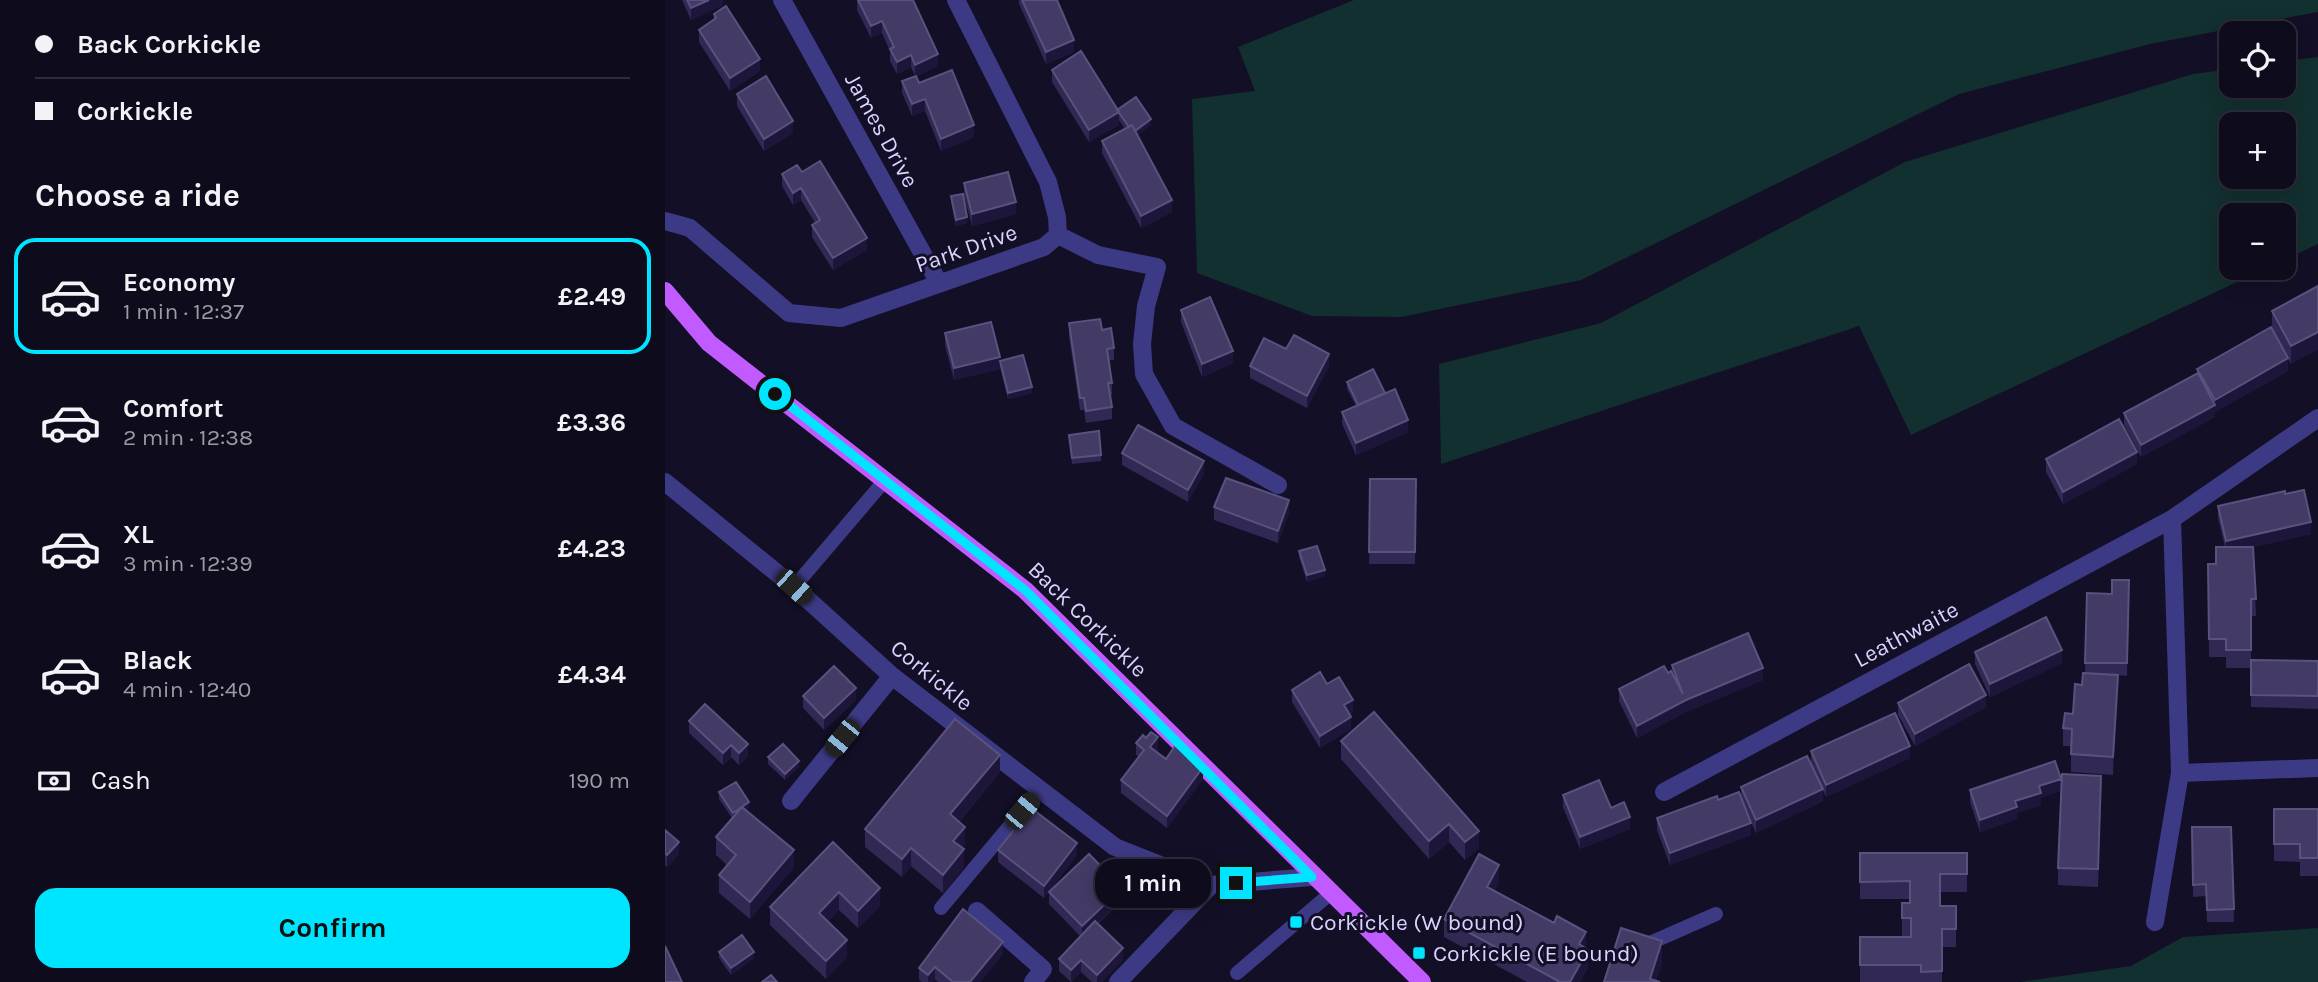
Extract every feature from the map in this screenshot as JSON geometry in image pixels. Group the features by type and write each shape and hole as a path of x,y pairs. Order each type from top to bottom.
{"main road":[{"name":"Back Corkickle","path":"665,291 709,344 886,479 1025,590 1312,877 1422,982"}],"street":[{"name":"James Drive","path":"782,0 939,283"},
{"path":"956,0 1048,182 1057,217 1058,235 1098,256 1157,267 1146,306 1142,344 1144,374 1173,426 1277,485"},
{"name":"Park Drive","path":"665,221 690,228 789,313 841,318 1044,247 1058,235"},
{"name":"Leathwaite","path":"1664,792 2172,519 2318,418"},
{"name":"Corkickle","path":"665,482 794,587 892,676 1038,792 1115,848 1211,885 1312,877"},
{"path":"2155,922 2180,773 2172,519"},
{"path":"791,801 892,676"},
{"path":"2180,773 2318,768"},
{"path":"1118,982 1211,885"},
{"path":"977,911 1043,970 1033,982"}],"lane":[{"path":"794,587 886,479"},
{"path":"941,908 1038,792"},
{"path":"1237,973 1331,893"},
{"path":"1623,955 1716,914"}],"green space":[{"path":"1354,0 2318,0 2318,12 2271,21 2219,21 2219,31 2150,44 1959,94 1581,280 1401,317 1312,316 1197,273 1192,99 1255,91 1238,47"},
{"path":"2318,57 2318,244 2296,254 2296,203 2219,203 2219,280 2241,280 1911,435 1859,326 1441,464 1439,364 1601,323 1905,162 2193,74 2219,71 2219,98 2296,98 2296,60"},
{"path":"2318,928 2318,982 2020,982 2131,966 2183,937"}],"building":[{"path":"687,0 709,0 691,8"},
{"path":"858,0 913,0 938,54 915,65 911,55 897,62 890,49 894,47 882,21 871,26"},
{"path":"1022,0 1057,0 1074,40 1046,52"},
{"path":"726,6 760,59 730,78 699,30 716,18 714,14"},
{"path":"1081,51 1119,112 1089,130 1052,70"},
{"path":"952,70 974,125 941,139 925,99 912,104 902,81 916,76 919,83"},
{"path":"766,76 793,121 764,139 737,94"},
{"path":"1136,97 1151,119 1135,131 1117,110"},
{"path":"1132,125 1172,200 1141,216 1102,141"},
{"path":"820,161 867,238 833,258 812,225 820,220 801,188 793,193 782,174 797,165 802,172"},
{"path":"1008,172 1016,202 972,214 964,183"},
{"path":"963,194 967,217 956,220 951,196"},
{"path":"2318,286 2318,332 2291,346 2272,311"},
{"path":"1210,297 1233,351 1202,364 1181,310"},
{"path":"1100,319 1102,330 1111,328 1114,348 1107,349 1112,407 1086,411 1084,398 1080,398 1069,323"},
{"path":"991,322 1000,357 954,368 945,333"},
{"path":"2271,327 2288,358 2215,400 2197,369"},
{"path":"1294,335 1329,354 1307,396 1250,366 1264,338 1286,349"},
{"path":"1023,355 1032,387 1008,393 1000,361"},
{"path":"1373,369 1385,393 1358,405 1347,382"},
{"path":"2198,373 2215,405 2141,445 2124,413"},
{"path":"1395,389 1408,420 1356,443 1342,412"},
{"path":"2119,419 2137,452 2063,492 2046,459"},
{"path":"1138,425 1204,461 1188,490 1122,453"},
{"path":"1099,431 1101,455 1072,458 1069,435"},
{"path":"1226,478 1289,500 1278,531 1214,507"},
{"path":"1370,479 1416,479 1415,552 1369,552"},
{"path":"2304,490 2311,522 2226,541 2218,506 2285,491 2285,494"},
{"path":"1317,546 1325,570 1307,575 1299,551"},
{"path":"2216,547 2253,547 2256,599 2251,599 2251,650 2226,650 2226,639 2209,639 2208,564 2216,564"},
{"path":"2112,580 2129,580 2127,663 2085,663 2087,593 2112,594"},
{"path":"2046,617 2062,650 1990,684 1975,652"},
{"path":"1748,633 1763,668 1686,700 1637,726 1619,689 1664,666 1668,673 1671,671 1683,694 1672,665"},
{"path":"2251,660 2318,661 2318,696 2251,695"},
{"path":"1969,664 1986,695 1915,734 1898,703"},
{"path":"834,666 856,688 824,718 803,696"},
{"path":"1320,672 1327,684 1339,677 1353,700 1344,705 1351,717 1320,736 1292,690"},
{"path":"2083,673 2118,675 2113,757 2071,754 2072,729 2063,728 2065,713 2073,714 2075,684 2082,685"},
{"path":"705,704 748,744 739,753 731,745 723,753 689,721"},
{"path":"1374,712 1479,831 1465,842 1449,824 1429,841 1341,741"},
{"path":"1895,713 1910,746 1826,785 1811,751"},
{"path":"955,719 1000,755 950,814 965,827 953,841 964,849 943,875 911,848 902,859 865,829"},
{"path":"1151,732 1158,737 1150,747 1166,759 1175,746 1203,767 1167,816 1121,780 1144,750 1136,743 1143,735 1146,738"},
{"path":"783,744 799,761 785,774 768,757"},
{"path":"1807,756 1823,789 1756,820 1741,787"},
{"path":"2055,761 2061,779 2039,786 2041,793 2015,801 2017,807 1980,820 1970,790"},
{"path":"2062,774 2101,776 2098,869 2058,868"},
{"path":"1599,780 1611,808 1624,802 1630,817 1580,837 1563,795"},
{"path":"736,782 749,802 733,813 719,792"},
{"path":"1739,792 1751,823 1670,853 1657,818 1717,796 1718,800"},
{"path":"742,807 794,850 750,902 719,875 736,855 716,837"},
{"path":"1031,808 1077,843 1044,886 998,850"},
{"path":"2274,809 2318,809 2318,858 2300,858 2300,844 2274,844"},
{"path":"2192,827 2231,827 2234,909 2207,910 2206,884 2193,885"},
{"path":"665,830 679,842 667,855 665,853"},
{"path":"833,842 880,888 858,911 839,892 819,913 847,940 826,961 770,907"},
{"path":"1860,853 1967,853 1967,874 1940,874 1940,906 1956,906 1956,929 1942,929 1942,971 1921,972 1921,965 1860,965 1860,937 1911,937 1911,918 1902,918 1902,903 1910,903 1910,881 1860,882"},
{"path":"1089,854 1122,888 1082,926 1049,892"},
{"path":"1479,854 1499,865 1487,887 1554,923 1557,916 1586,932 1579,944 1588,950 1570,982 1560,982 1444,919"},
{"path":"963,909 1003,942 970,982 953,982 935,967 928,975 919,968"},
{"path":"1095,921 1123,948 1097,975 1081,960 1071,970 1059,959"},
{"path":"1621,928 1662,941 1650,979 1660,982 1604,982"},
{"path":"742,935 754,952 731,968 719,952"},
{"path":"665,946 682,982 665,982"},
{"path":"771,975 777,982 762,982"}],"place":[{"name":"Corkickle (W bound)","path":"1296,922"},
{"name":"Corkickle (E bound)","path":"1419,953"}],"route":[{"path":"775,394 1025,590 1232,794 1312,877 1236,883"}]}
